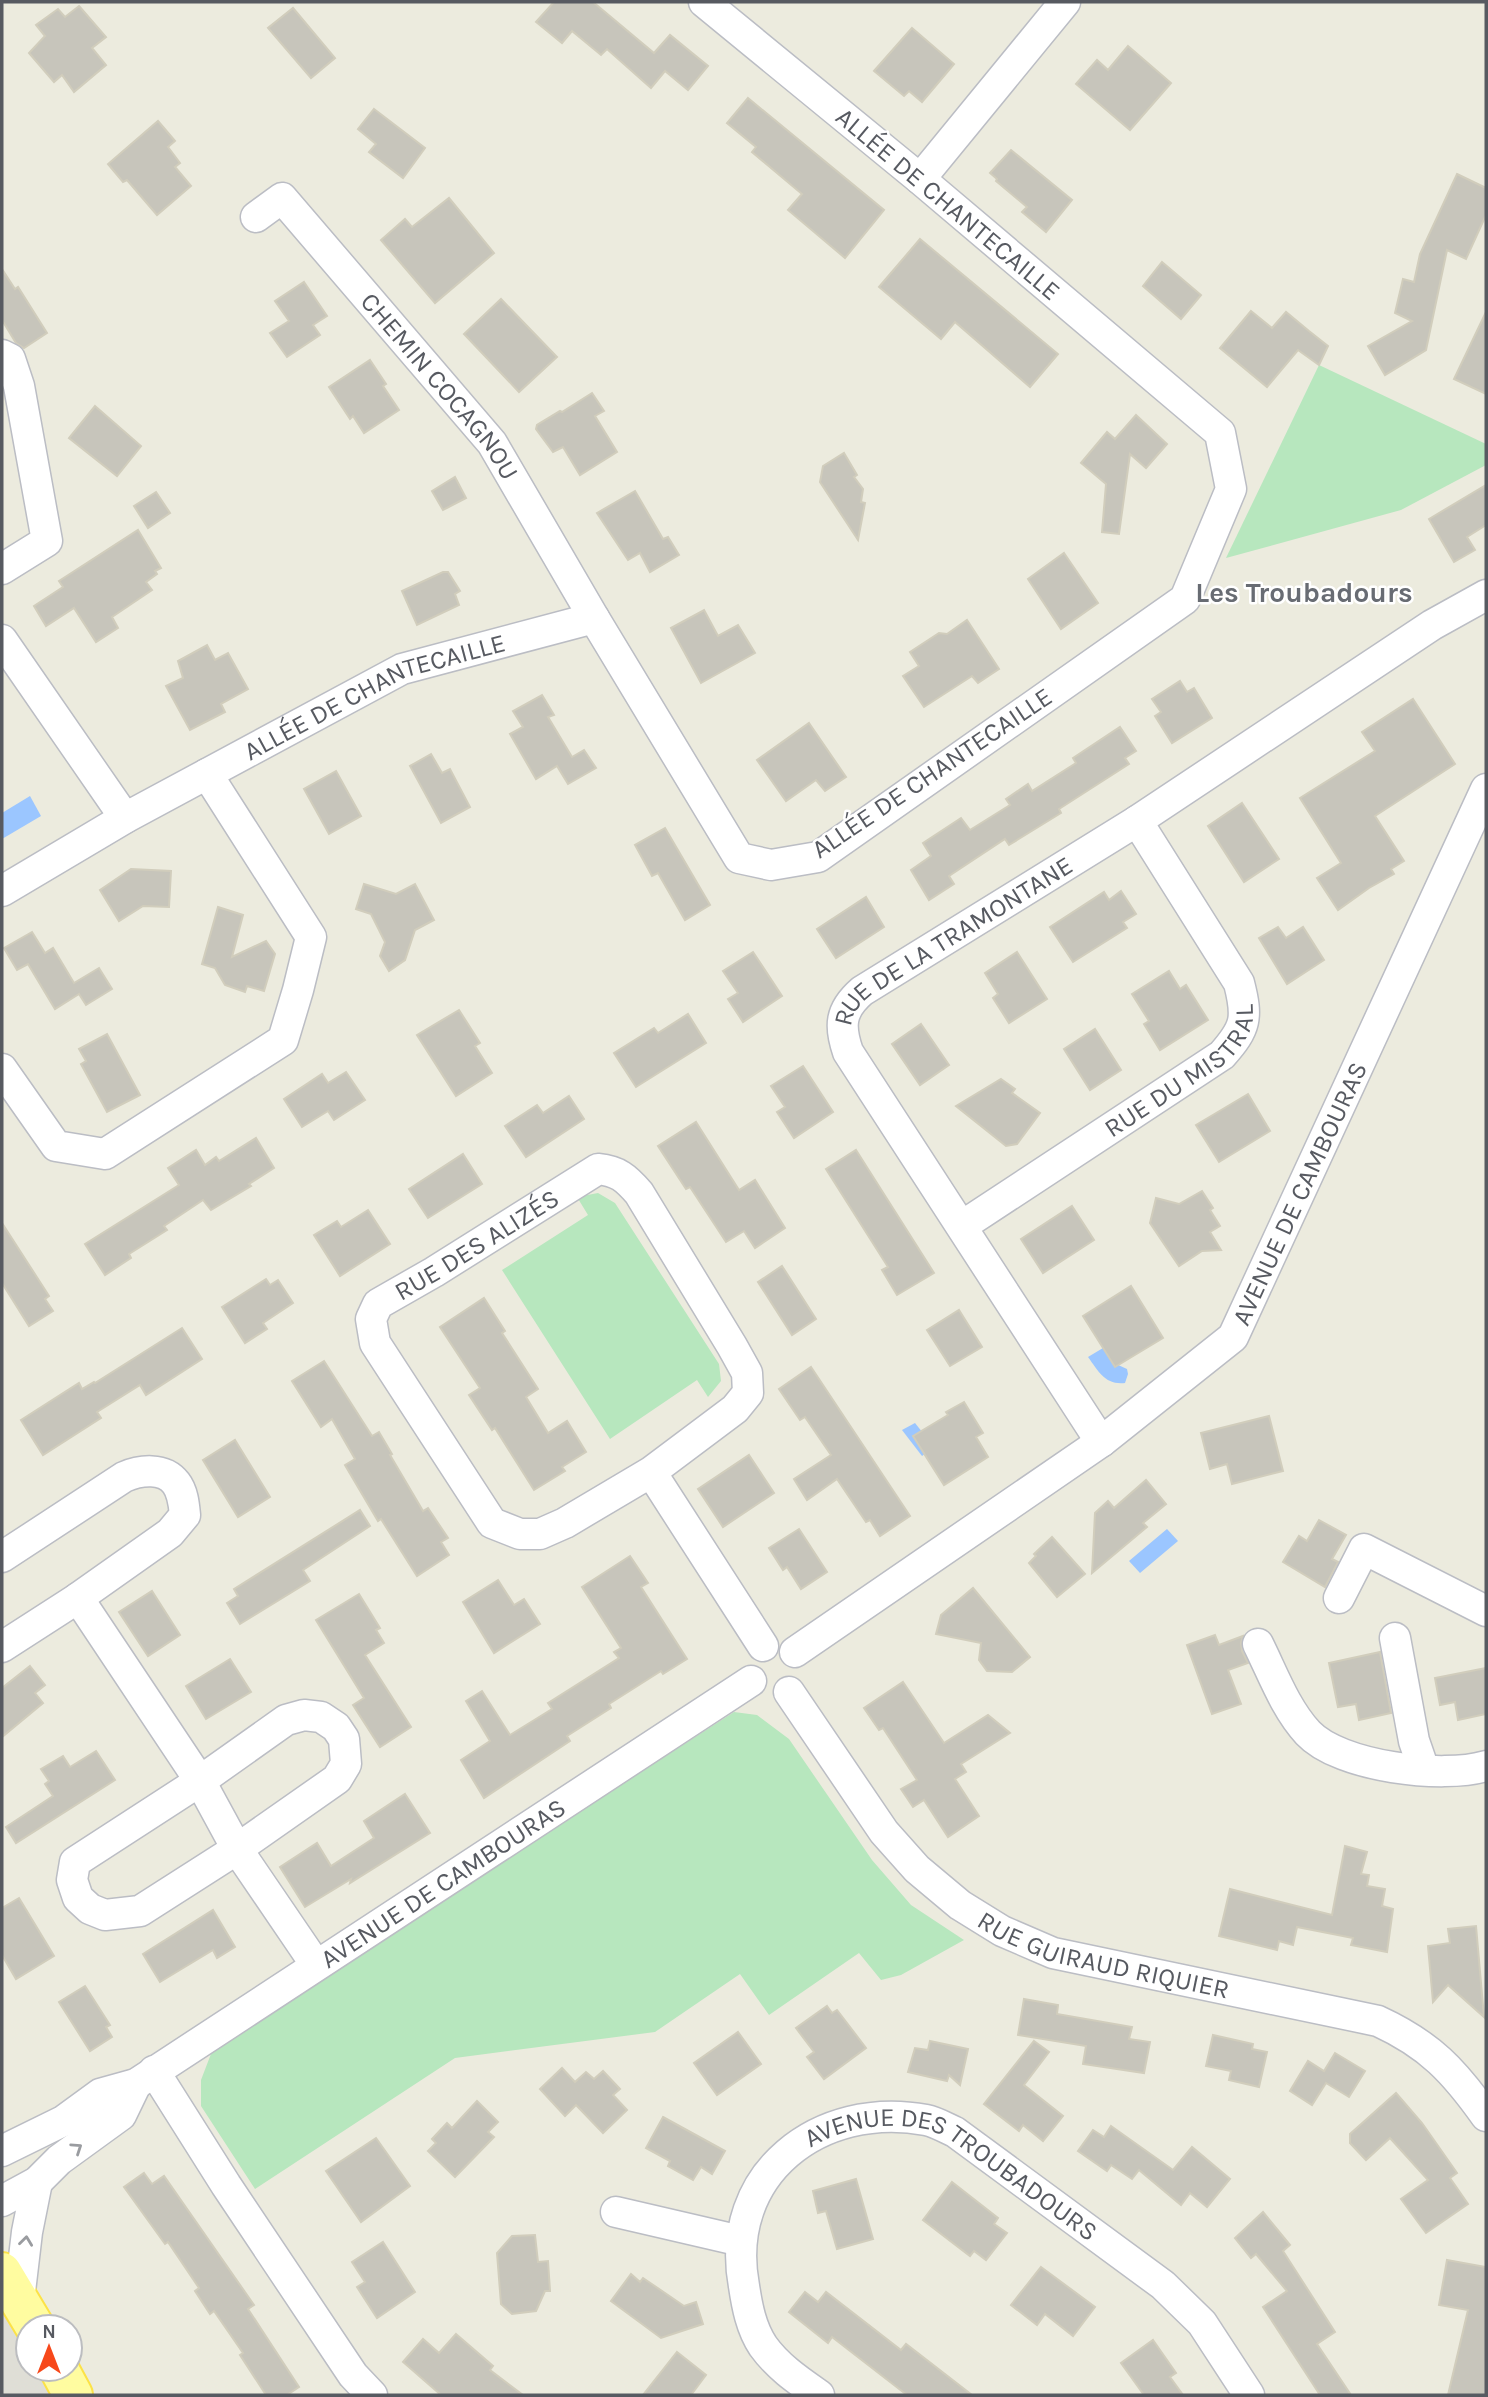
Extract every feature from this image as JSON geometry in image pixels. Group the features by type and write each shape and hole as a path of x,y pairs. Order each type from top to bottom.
{"street":[{"name":"ALLÉE DE CHANTECAILLE","path":"2,891 125,818 402,669 594,618 739,858 771,866 818,857 1185,599 1231,489 1220,433 920,179 704,2"},
{"path":"920,179 1065,2"},
{"name":"CHEMIN COCAGNOU","path":"256,217 282,198 492,443 594,618"},
{"path":"2,355 10,359 19,386 47,541 2,569"},
{"name":"RUE DE LA TRAMONTANE","path":"1101,1442 848,1052 842,1035 843,1017 850,1002 862,991 1137,821 1432,625 1486,595"},
{"path":"2,640 125,818"},
{"path":"2,1069 56,1146 105,1154 283,1040 299,990 311,937 207,774"},
{"name":"AVENUE DE CAMBOURAS","path":"795,1652 1101,1442 1233,1337 1486,789"},
{"name":"RUE DU MISTRAL","path":"962,1226 1223,1055 1239,1036 1246,1009 1239,984 1137,821"},
{"name":"RUE DES ALIZÉS","path":"598,1169 615,1171 628,1180 639,1193 747,1373 748,1392 735,1409 651,1472 565,1523 540,1534 520,1534 492,1523 375,1343 371,1319 378,1304 598,1169"},
{"path":"2,1557 135,1472 155,1471 176,1481 183,1498 185,1515 170,1533 78,1598 2,1647"},
{"path":"651,1472 763,1646"},
{"path":"1339,1598 1364,1549 1486,1611"},
{"path":"78,1598 200,1781 237,1849 316,1965"},
{"path":"1395,1638 1414,1741 1424,1770"},
{"path":"778,1643 787,1645 795,1652 802,1667 801,1676 797,1685 789,1692 774,1696 765,1695 751,1681 748,1667 750,1659 763,1646 778,1643"},
{"path":"1258,1644 1288,1705 1309,1734 1336,1752 1382,1766 1424,1770 1470,1771 1486,1766"},
{"name":"AVENUE DE CAMBOURAS","path":"145,2078 751,1681"},
{"name":"RUE GUIRAUD RIQUIER","path":"789,1692 884,1832 917,1868 952,1898 1002,1931 1054,1953 1378,2021 1400,2031 1437,2057 1460,2079 1486,2116"},
{"path":"304,1715 321,1717 336,1727 344,1739 346,1764 337,1779 237,1849 140,1911 105,1915 90,1909 78,1898 72,1880 75,1862 200,1781 286,1720 304,1715"},
{"path":"2,2151 42,2134 100,2094 145,2078"},
{"path":"2,2201 37,2182 59,2160 121,2115 145,2078"},
{"path":"145,2078 226,2185 353,2375 372,2395"},
{"name":"AVENUE DES TROUBADOURS","path":"819,2395 785,2370 763,2345 751,2321 740,2267 741,2241 750,2208 761,2184 782,2157 813,2136 839,2123 866,2117 896,2116 929,2120 955,2132 1163,2285 1202,2323 1249,2395"},
{"path":"2,2141 42,2134"},
{"path":"19,2300 27,2232 37,2182"},
{"path":"616,2212 741,2241"}],"shaded area":[{"path":"2,2270 22,2313 14,2313 14,2383 67,2383 73,2395 2,2395"}],"green space":[{"path":"1319,365 1486,444 1486,465 1401,510 1226,558"},
{"path":"598,1193 615,1203 719,1364 721,1381 708,1397 697,1380 610,1439 502,1270 588,1215 577,1197"},
{"path":"734,1712 757,1715 789,1739 872,1860 911,1905 964,1940 901,1975 881,1980 859,1953 769,2015 740,1974 655,2032 455,2058 255,2189 201,2106 201,2080 214,2046"}],"water":[{"path":"30,796 41,816 2,839 2,813"},
{"path":"1103,1348 1116,1364 1127,1369 1125,1383 1107,1380 1088,1357"},
{"path":"915,1423 934,1447 922,1456 902,1430"},
{"path":"1167,1529 1178,1541 1140,1573 1129,1561"}],"building":[{"path":"554,2 593,2 654,53 670,35 708,66 688,90 665,71 651,88 607,49 601,55 572,31 562,43 536,22"},
{"path":"79,6 106,37 92,48 106,65 74,92 62,75 54,82 29,53 45,36 36,25 58,9 65,17"},
{"path":"293,8 335,58 311,78 268,28"},
{"path":"912,28 954,64 922,102 909,91 904,96 874,71"},
{"path":"1128,46 1171,83 1130,130 1076,84 1097,60 1108,70"},
{"path":"748,98 884,210 845,258 788,210 802,194 752,152 756,147 727,123"},
{"path":"374,109 425,148 403,178 369,152 376,144 358,129"},
{"path":"158,121 175,141 168,147 180,163 175,167 191,186 157,215 127,180 123,182 108,164"},
{"path":"1011,150 1072,200 1046,232 1022,212 1027,207 990,173"},
{"path":"1457,174 1486,188 1486,215 1466,259 1447,250 1426,350 1385,375 1368,346 1412,321 1395,313 1403,279 1414,282 1420,254"},
{"path":"449,198 494,253 435,303 381,240 405,219 412,227"},
{"path":"920,239 1058,354 1030,387 955,322 941,339 879,287"},
{"path":"1162,262 1201,295 1181,319 1143,286"},
{"path":"2,269 15,289 18,287 47,333 24,348 16,343 2,320"},
{"path":"304,282 327,316 313,325 320,335 287,357 270,333 289,321 275,301"},
{"path":"501,299 557,357 519,392 464,334"},
{"path":"1251,311 1272,328 1286,312 1328,346 1319,365 1298,350 1267,387 1220,348"},
{"path":"1486,312 1486,394 1454,379"},
{"path":"370,360 399,410 364,433 353,416 350,419 329,387"},
{"path":"592,393 604,411 595,416 617,452 580,475 563,447 553,452 536,429 537,425"},
{"path":"95,406 141,446 117,476 69,438"},
{"path":"1136,415 1167,444 1146,468 1130,454 1119,534 1102,532 1106,484 1081,463 1107,432 1115,439"},
{"path":"844,453 857,475 854,477 863,489 861,502 865,503 858,540 820,482 823,466"},
{"path":"455,477 466,498 443,510 432,491"},
{"path":"1486,485 1486,525 1467,537 1475,550 1454,562 1429,519"},
{"path":"635,491 663,539 668,537 679,555 650,572 640,553 628,560 597,513"},
{"path":"156,492 170,513 148,528 134,506"},
{"path":"138,530 161,568 146,582 152,590 112,617 118,628 96,642 74,608 46,626 34,606 63,587 59,581"},
{"path":"1064,553 1098,603 1061,629 1028,579"},
{"path":"448,572 460,591 455,594 459,605 417,625 402,591"},
{"path":"704,610 718,636 738,625 755,653 701,683 671,628"},
{"path":"967,620 999,669 978,683 972,676 924,707 903,676 919,666 910,652 939,633 947,634"},
{"path":"207,645 215,660 228,653 248,689 221,704 225,712 190,730 166,686 183,678 178,661"},
{"path":"1180,681 1187,692 1194,688 1212,718 1172,743 1155,716 1161,712 1152,699"},
{"path":"542,695 554,715 548,717 572,757 584,750 596,768 568,784 557,766 536,779 510,734 523,727 513,711"},
{"path":"1413,699 1455,764 1375,816 1404,861 1391,869 1394,874 1338,910 1317,878 1341,863 1300,798 1375,751 1362,732"},
{"path":"809,723 846,777 825,791 816,780 786,801 757,760"},
{"path":"1120,727 1136,751 1125,758 1129,764 1059,809 1061,813 1009,845 1005,839 949,876 954,884 929,900 911,870 931,856 923,843 961,818 970,830 1010,805 1006,799 1028,784 1032,791 1076,763 1073,758"},
{"path":"431,754 442,773 450,769 470,807 441,823 410,766"},
{"path":"336,771 361,816 329,834 304,789"},
{"path":"1242,803 1279,859 1244,882 1208,826"},
{"path":"665,828 710,905 685,920 658,873 652,876 635,845"},
{"path":"131,869 171,871 169,907 143,906 119,921 100,890"},
{"path":"364,884 396,894 415,884 434,920 415,930 405,960 389,971 380,956 385,942 371,914 356,909"},
{"path":"1121,891 1136,914 1123,922 1127,928 1073,962 1050,927 1104,892 1109,900"},
{"path":"866,897 884,927 836,958 817,929"},
{"path":"218,907 243,915 232,957 266,941 275,954 264,991 247,986 245,992 225,985 215,968 202,964"},
{"path":"1278,927 1286,938 1303,927 1324,960 1287,984 1259,938"},
{"path":"32,932 45,953 53,948 74,983 99,968 112,989 86,1005 79,994 55,1009 28,964 17,970 4,948"},
{"path":"753,952 782,996 743,1022 728,999 738,993 723,971"},
{"path":"1017,952 1047,999 1009,1023 993,998 998,994 985,973"},
{"path":"1169,971 1180,989 1186,985 1208,1020 1160,1050 1144,1024 1149,1021 1132,994"},
{"path":"459,1010 480,1043 475,1046 492,1073 456,1096 417,1035"},
{"path":"688,1014 706,1043 636,1087 614,1053 654,1028 658,1033"},
{"path":"921,1024 949,1065 920,1085 892,1044"},
{"path":"1095,1029 1121,1070 1090,1090 1064,1049"},
{"path":"107,1034 140,1095 107,1112 81,1064 86,1061 79,1049"},
{"path":"803,1066 833,1112 794,1138 777,1112 785,1107 771,1086"},
{"path":"346,1072 365,1100 334,1120 328,1111 302,1127 284,1099 322,1074 328,1083"},
{"path":"1001,1079 1015,1089 1012,1093 1040,1113 1017,1144 1006,1146 956,1106"},
{"path":"1248,1094 1270,1131 1219,1162 1196,1125"},
{"path":"569,1096 584,1119 526,1157 505,1126 537,1105 543,1113"},
{"path":"696,1122 739,1190 755,1180 785,1228 755,1248 744,1231 726,1242 690,1187 686,1189 658,1146"},
{"path":"256,1138 274,1168 249,1184 251,1186 211,1210 203,1200 164,1226 167,1230 129,1254 131,1258 105,1275 85,1244 179,1185 168,1168 196,1150 205,1165 216,1157 219,1161"},
{"path":"856,1150 934,1273 897,1295 882,1270 888,1267 826,1169"},
{"path":"463,1154 482,1184 428,1218 409,1189"},
{"path":"1202,1191 1220,1226 1210,1232 1221,1250 1202,1251 1179,1266 1150,1223 1156,1198 1179,1204"},
{"path":"1072,1206 1094,1240 1043,1273 1021,1239"},
{"path":"368,1210 390,1244 340,1276 314,1235 337,1221 341,1227"},
{"path":"2,1223 49,1296 45,1299 53,1311 29,1326 2,1283"},
{"path":"782,1266 816,1319 792,1335 758,1282"},
{"path":"266,1279 270,1285 278,1280 293,1303 263,1323 267,1329 245,1343 222,1307"},
{"path":"1131,1286 1163,1338 1115,1367 1083,1316"},
{"path":"484,1298 505,1331 502,1333 538,1389 526,1397 548,1433 567,1421 586,1452 562,1467 565,1471 534,1490 495,1428 492,1430 469,1395 480,1388 440,1327"},
{"path":"959,1310 982,1347 950,1366 927,1330"},
{"path":"182,1328 202,1359 146,1395 140,1385 97,1412 101,1418 43,1455 21,1420 79,1383 82,1389 95,1383"},
{"path":"324,1361 372,1436 379,1432 423,1511 428,1508 448,1538 441,1542 449,1555 417,1576 381,1519 378,1521 345,1465 355,1459 332,1419 321,1427 292,1381"},
{"path":"811,1367 910,1516 880,1536 870,1520 866,1522 837,1479 807,1500 794,1479 831,1455 805,1417 800,1420 779,1389"},
{"path":"964,1402 983,1433 976,1437 988,1457 944,1485 913,1436"},
{"path":"1269,1416 1283,1471 1232,1484 1227,1464 1210,1469 1201,1433"},
{"path":"235,1440 270,1497 238,1517 203,1460"},
{"path":"749,1455 774,1493 723,1527 698,1489"},
{"path":"1146,1480 1166,1504 1143,1523 1147,1527 1092,1573 1095,1513 1108,1501 1114,1508"},
{"path":"360,1510 370,1526 303,1570 310,1581 240,1624 227,1603 238,1596 234,1589"},
{"path":"1319,1520 1346,1535 1332,1559 1338,1562 1325,1587 1283,1562 1299,1536 1307,1541"},
{"path":"799,1529 827,1572 801,1589 787,1567 783,1570 769,1548"},
{"path":"1052,1537 1085,1574 1057,1597 1029,1563 1036,1556 1034,1554"},
{"path":"630,1556 648,1583 641,1587 687,1659 663,1674 661,1671 609,1704 611,1708 567,1736 570,1741 484,1798 461,1760 490,1741 466,1701 482,1691 510,1735 552,1709 548,1703 619,1658 614,1652 621,1648 582,1587"},
{"path":"498,1580 514,1605 524,1599 540,1624 494,1653 463,1602"},
{"path":"973,1588 1030,1657 1012,1672 987,1671 979,1660 981,1643 936,1634 941,1615"},
{"path":"152,1591 180,1635 148,1656 119,1612"},
{"path":"359,1594 380,1628 376,1630 384,1643 365,1655 411,1727 380,1747 353,1705 364,1698 316,1620"},
{"path":"1215,1635 1219,1645 1243,1636 1242,1651 1248,1663 1228,1670 1241,1704 1212,1714 1187,1645"},
{"path":"1380,1652 1391,1713 1359,1720 1356,1704 1338,1707 1329,1663"},
{"path":"230,1659 251,1692 206,1719 186,1686"},
{"path":"30,1666 45,1685 35,1693 43,1703 2,1737 2,1688"},
{"path":"1486,1668 1486,1714 1458,1720 1455,1702 1440,1705 1435,1678"},
{"path":"903,1682 944,1743 988,1715 1010,1733 961,1764 966,1772 955,1779 979,1816 948,1837 924,1800 913,1807 901,1789 917,1780 883,1728 879,1730 864,1708"},
{"path":"96,1751 115,1780 16,1843 6,1827 53,1796 45,1784 49,1781 41,1769 63,1756 70,1767"},
{"path":"405,1794 430,1833 350,1883 351,1879 305,1907 280,1867 317,1843 331,1866 374,1838 364,1821"},
{"path":"1345,1846 1367,1852 1361,1874 1369,1875 1367,1886 1385,1889 1382,1906 1393,1909 1387,1952 1351,1945 1353,1938 1297,1927 1293,1945 1279,1941 1277,1950 1219,1936 1230,1889 1332,1915"},
{"path":"19,1898 54,1956 16,1979 2,1955 2,1908"},
{"path":"213,1910 235,1947 217,1958 213,1950 160,1982 143,1954"},
{"path":"1476,1926 1484,2017 1448,1985 1433,2002 1428,1946 1450,1943 1448,1929"},
{"path":"85,1986 110,2025 106,2027 112,2037 90,2051 59,2002"},
{"path":"1024,1999 1058,2005 1057,2014 1132,2027 1129,2039 1150,2042 1144,2073 1083,2064 1086,2046 1018,2035"},
{"path":"827,2006 832,2013 837,2010 866,2048 824,2079 807,2057 814,2052 796,2028"},
{"path":"738,2032 761,2064 717,2095 694,2063"},
{"path":"1213,2035 1253,2044 1252,2049 1267,2052 1259,2087 1229,2080 1231,2071 1206,2066"},
{"path":"930,2041 968,2049 960,2085 949,2075 947,2081 908,2072 915,2048 928,2050"},
{"path":"1034,2041 1049,2052 1024,2085 1063,2116 1043,2141 1023,2125 1019,2131 984,2104"},
{"path":"1335,2053 1365,2071 1349,2097 1326,2083 1312,2105 1290,2091 1308,2061 1324,2071"},
{"path":"562,2068 575,2082 586,2072 594,2079 603,2071 620,2089 613,2095 627,2110 603,2133 576,2105 565,2116 540,2089"},
{"path":"1396,2093 1422,2123 1457,2173 1450,2178 1468,2204 1426,2233 1401,2199 1428,2180 1390,2138 1366,2160 1350,2143 1350,2134"},
{"path":"477,2101 498,2122 488,2132 494,2137 455,2177 428,2151 436,2143 432,2139 447,2123 452,2128"},
{"path":"663,2117 725,2151 712,2174 701,2167 693,2180 668,2166 670,2161 646,2148"},
{"path":"1111,2126 1173,2170 1192,2147 1230,2179 1207,2207 1190,2193 1181,2205 1139,2170 1132,2179 1111,2165 1107,2171 1078,2151 1093,2130 1104,2137"},
{"path":"376,2138 410,2186 361,2222 326,2171"},
{"path":"144,2173 152,2184 164,2176 254,2305 248,2309 299,2387 287,2395 266,2395 240,2355 243,2353 214,2311 210,2314 195,2291 199,2288 168,2242 165,2244 124,2187"},
{"path":"856,2179 873,2239 837,2249 826,2211 818,2213 813,2191"},
{"path":"952,2182 998,2218 994,2224 1007,2233 986,2260 974,2251 970,2256 923,2220"},
{"path":"1263,2212 1290,2245 1283,2251 1335,2332 1317,2344 1351,2395 1320,2395 1263,2307 1287,2291 1256,2254 1251,2258 1235,2238"},
{"path":"535,2235 538,2262 548,2261 550,2291 545,2291 536,2311 512,2314 501,2304 497,2253 512,2236"},
{"path":"383,2242 415,2292 377,2318 357,2287 365,2282 352,2262"},
{"path":"1447,2260 1486,2267 1486,2395 1448,2395 1468,2310 1439,2305"},
{"path":"1041,2267 1095,2307 1073,2336 1045,2314 1037,2325 1011,2305"},
{"path":"631,2274 640,2282 643,2278 684,2306 696,2302 703,2324 661,2338 611,2301"},
{"path":"805,2292 818,2302 826,2292 901,2350 906,2344 972,2395 907,2395 832,2337 828,2343 789,2312"},
{"path":"456,2334 493,2366 490,2370 523,2395 441,2395 403,2362 423,2339 439,2353"},
{"path":"1153,2340 1176,2373 1170,2377 1183,2395 1144,2395 1121,2363"},
{"path":"677,2352 706,2375 691,2395 643,2395"}],"district":[{"name":"Les Troubadours","path":"1304,592"}]}
